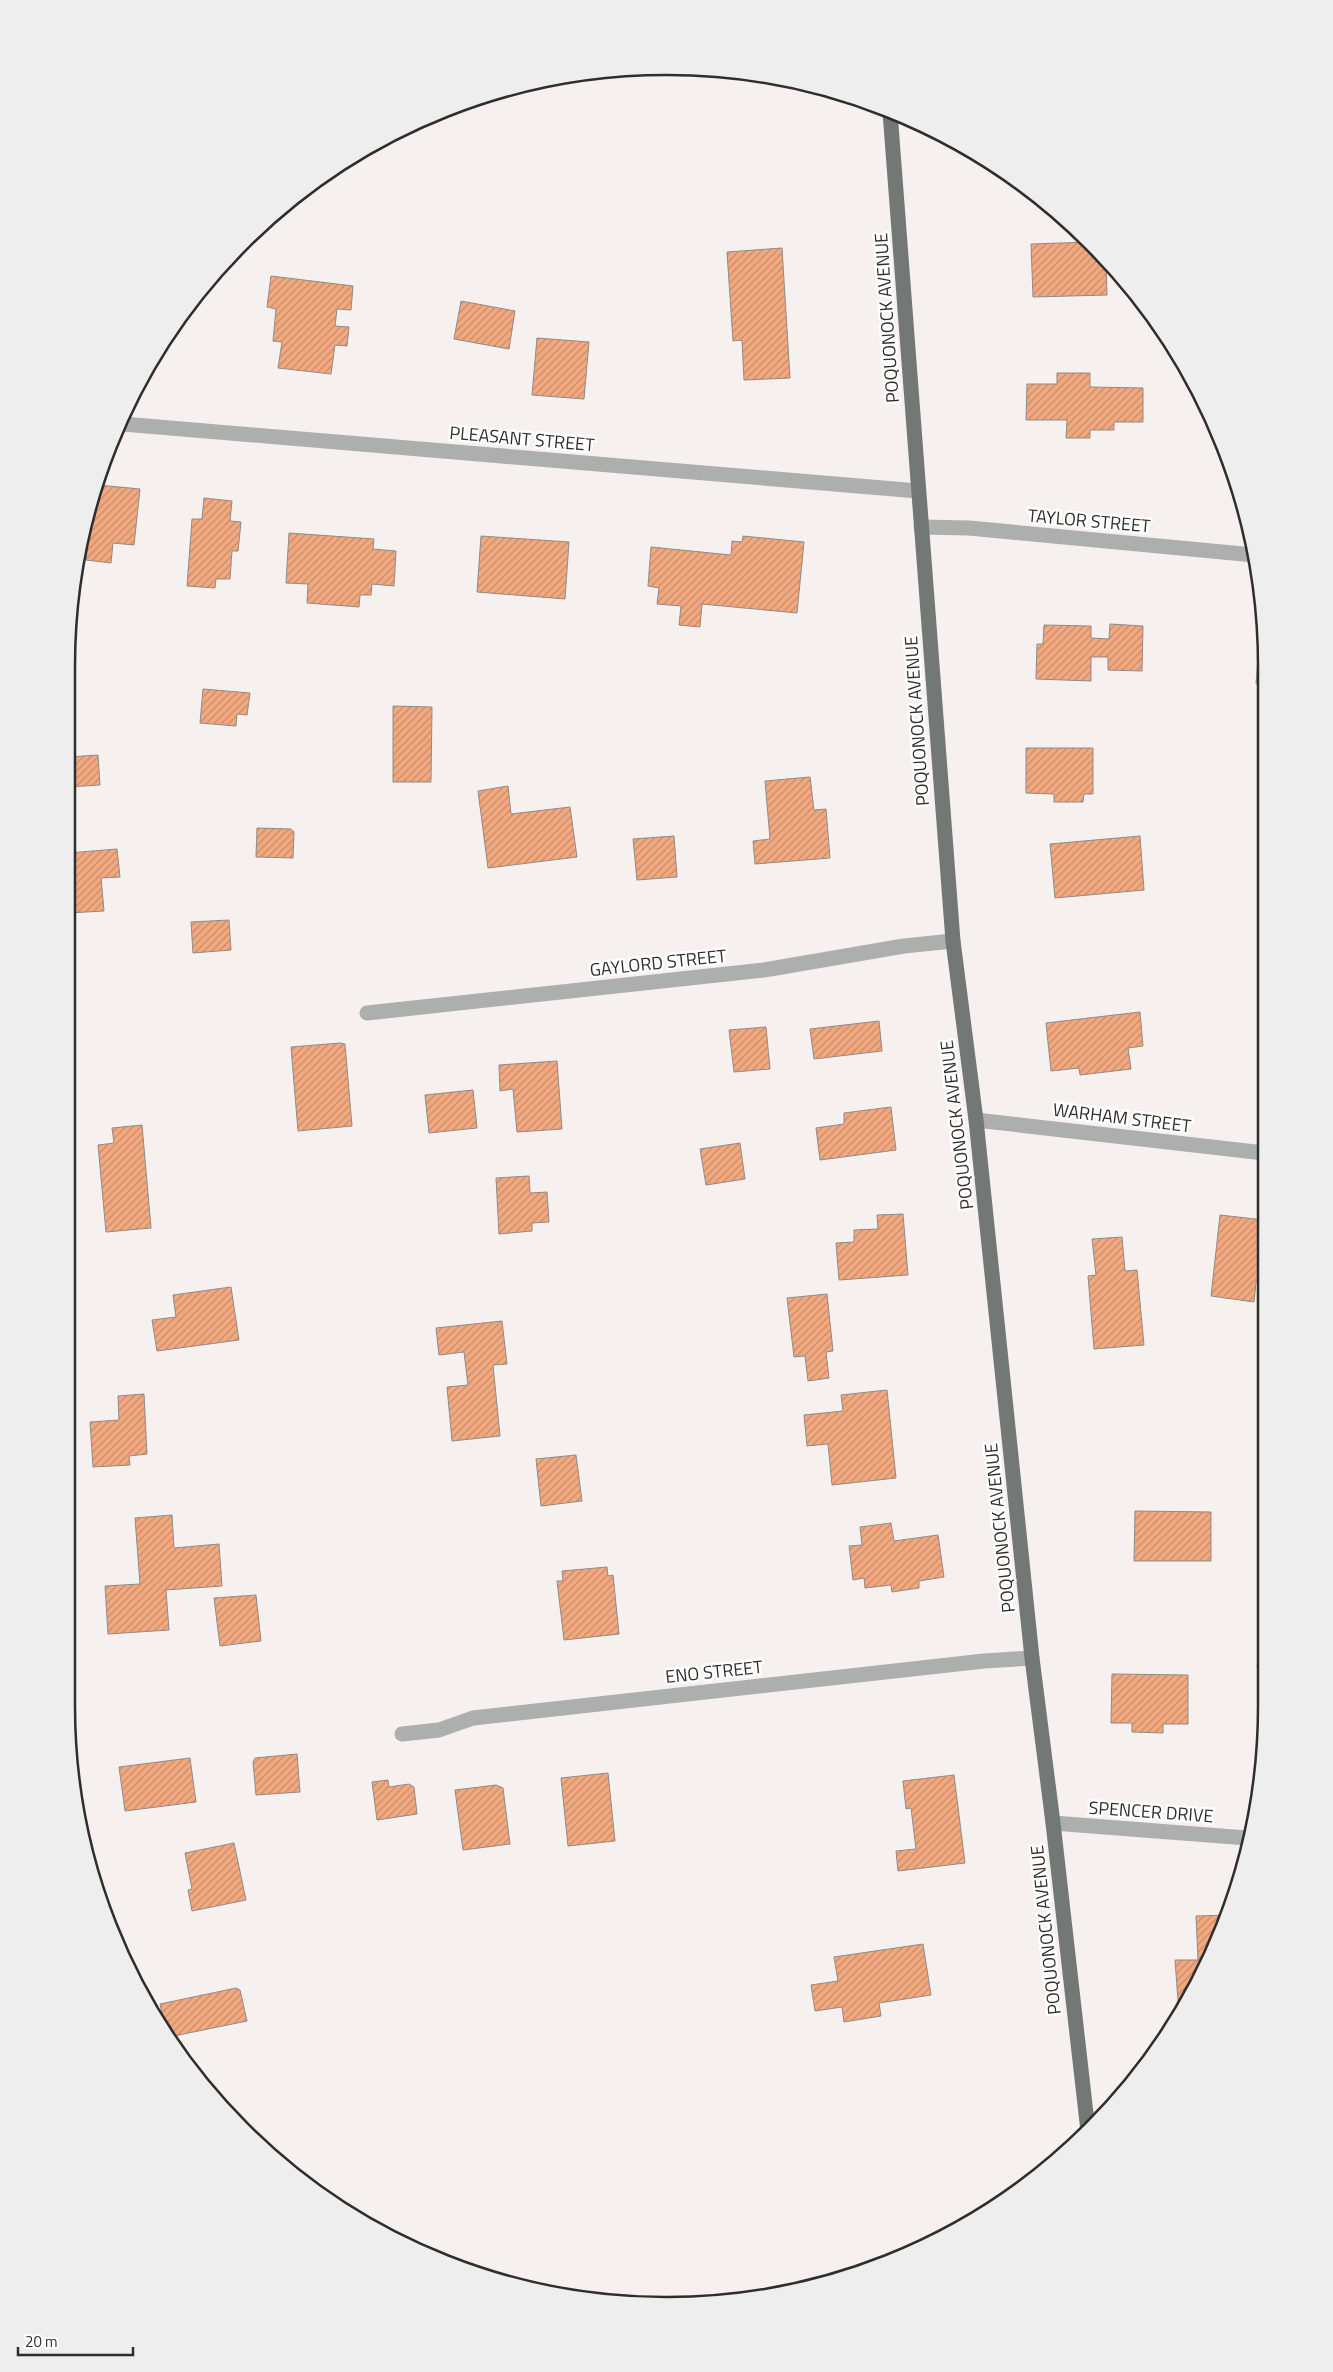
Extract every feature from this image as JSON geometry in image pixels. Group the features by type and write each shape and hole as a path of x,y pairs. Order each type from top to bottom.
{"main road":[{"name":"POQUONOCK AVENUE","path":"891,119 953,941 976,1120 1032,1658 1087,2122"}],"street":[{"name":"PLEASANT STREET","path":"127,424 918,491"},
{"name":"TAYLOR STREET","path":"921,527 969,528 1248,554"},
{"name":"GAYLORD STREET","path":"367,1013 764,970 904,946 953,941"},
{"name":"WARHAM STREET","path":"976,1120 1258,1152"},
{"name":"ENO STREET","path":"402,1734 439,1730 473,1718 974,1662 1032,1658"},
{"name":"SPENCER DRIVE","path":"1053,1823 1243,1838"}],"building":[{"path":"1079,242 1106,271 1107,295 1033,297 1031,244"},
{"path":"782,248 790,378 744,380 742,340 733,341 727,252"},
{"path":"271,276 353,286 351,310 337,309 335,326 349,327 347,346 335,345 331,374 278,368 282,342 273,341 276,309 267,307"},
{"path":"461,301 515,311 509,349 454,339"},
{"path":"537,338 589,342 584,399 532,395"},
{"path":"1057,373 1090,373 1090,387 1143,388 1143,422 1114,422 1114,430 1090,430 1090,438 1066,438 1067,420 1026,420 1027,384 1057,384"},
{"path":"103,485 140,489 134,545 113,543 111,563 86,560 88,545"},
{"path":"204,498 232,501 230,521 241,522 238,551 232,551 230,579 216,579 215,588 187,586 192,519 202,519"},
{"path":"289,533 374,539 373,549 396,551 394,586 372,584 371,595 360,595 359,607 307,603 308,584 286,583"},
{"path":"481,536 569,542 565,599 477,592"},
{"path":"743,536 804,542 797,613 702,604 700,627 679,625 681,606 657,604 659,588 648,586 651,547 731,555 732,541 742,542"},
{"path":"1110,624 1143,626 1142,671 1108,670 1108,657 1091,657 1091,681 1036,679 1037,644 1043,644 1044,625 1091,626 1091,638 1109,639"},
{"path":"1258,659 1258,684 1256,684"},
{"path":"203,689 250,693 247,715 237,714 236,726 200,723"},
{"path":"393,706 432,707 431,782 393,782"},
{"path":"1026,748 1093,748 1093,794 1084,794 1083,802 1054,802 1054,794 1026,793"},
{"path":"98,755 100,785 75,787 75,757"},
{"path":"810,777 814,810 826,809 830,858 755,864 753,841 770,839 765,781"},
{"path":"508,786 511,814 570,807 577,857 488,868 478,791"},
{"path":"257,828 291,829 294,832 293,858 256,857"},
{"path":"674,836 677,877 637,880 633,839"},
{"path":"1140,836 1144,890 1055,898 1050,844"},
{"path":"117,849 120,877 101,878 104,911 75,913 75,852"},
{"path":"229,920 231,950 193,953 191,922"},
{"path":"1140,1012 1143,1046 1128,1048 1131,1069 1080,1075 1079,1068 1051,1071 1046,1023"},
{"path":"879,1021 882,1051 814,1059 810,1029"},
{"path":"766,1027 770,1069 734,1072 729,1030"},
{"path":"345,1044 352,1126 298,1131 291,1047"},
{"path":"557,1061 562,1129 517,1132 513,1089 500,1091 499,1065"},
{"path":"473,1090 477,1128 429,1133 425,1095"},
{"path":"891,1107 896,1150 820,1160 816,1128 844,1124 844,1113"},
{"path":"142,1125 151,1228 106,1232 98,1145 114,1143 112,1128"},
{"path":"740,1143 745,1179 706,1185 700,1149"},
{"path":"529,1176 530,1193 547,1192 549,1222 532,1223 532,1231 499,1234 496,1178"},
{"path":"903,1214 908,1275 839,1280 836,1243 854,1242 854,1230 878,1229 877,1215"},
{"path":"1220,1215 1258,1219 1258,1282 1256,1282 1254,1302 1211,1296"},
{"path":"1122,1237 1125,1271 1137,1270 1144,1345 1094,1349 1088,1276 1096,1275 1092,1239"},
{"path":"231,1287 239,1340 157,1351 152,1320 176,1317 173,1295"},
{"path":"827,1294 833,1351 826,1352 829,1378 808,1381 805,1356 794,1357 787,1298"},
{"path":"502,1321 507,1364 493,1365 500,1436 452,1441 447,1387 468,1385 464,1352 439,1355 436,1328"},
{"path":"887,1390 896,1478 832,1485 828,1444 807,1446 804,1415 843,1411 841,1395"},
{"path":"144,1394 147,1454 129,1456 130,1465 93,1467 90,1422 119,1420 118,1396"},
{"path":"576,1455 582,1501 541,1506 536,1459"},
{"path":"1135,1511 1211,1512 1211,1561 1134,1561"},
{"path":"172,1515 174,1548 219,1544 222,1586 166,1590 169,1630 108,1634 105,1586 140,1584 135,1518"},
{"path":"891,1523 894,1541 938,1535 944,1577 919,1581 919,1588 892,1592 891,1585 865,1588 864,1578 853,1580 849,1546 862,1545 860,1527"},
{"path":"607,1567 608,1576 613,1575 619,1634 564,1640 557,1581 563,1581 562,1571"},
{"path":"256,1595 261,1641 220,1646 214,1598"},
{"path":"1112,1674 1188,1675 1188,1724 1163,1724 1163,1733 1132,1732 1132,1723 1111,1723"},
{"path":"297,1754 300,1792 256,1795 253,1762 255,1758"},
{"path":"190,1758 196,1802 125,1811 119,1767"},
{"path":"608,1773 615,1841 568,1846 561,1778"},
{"path":"954,1775 965,1863 898,1871 896,1851 916,1849 911,1808 906,1809 903,1781"},
{"path":"388,1780 389,1787 409,1784 414,1787 417,1814 377,1820 372,1782"},
{"path":"496,1785 503,1788 510,1844 463,1850 455,1790"},
{"path":"234,1843 246,1900 192,1911 188,1890 192,1889 185,1853"},
{"path":"1220,1915 1197,1967 1178,2002 1175,1960 1198,1960 1196,1916"},
{"path":"923,1944 931,1995 879,2003 881,2016 844,2022 842,2007 815,2011 811,1985 838,1981 834,1957"},
{"path":"236,1988 240,1990 247,2021 176,2036 162,2014 160,2004"}]}
